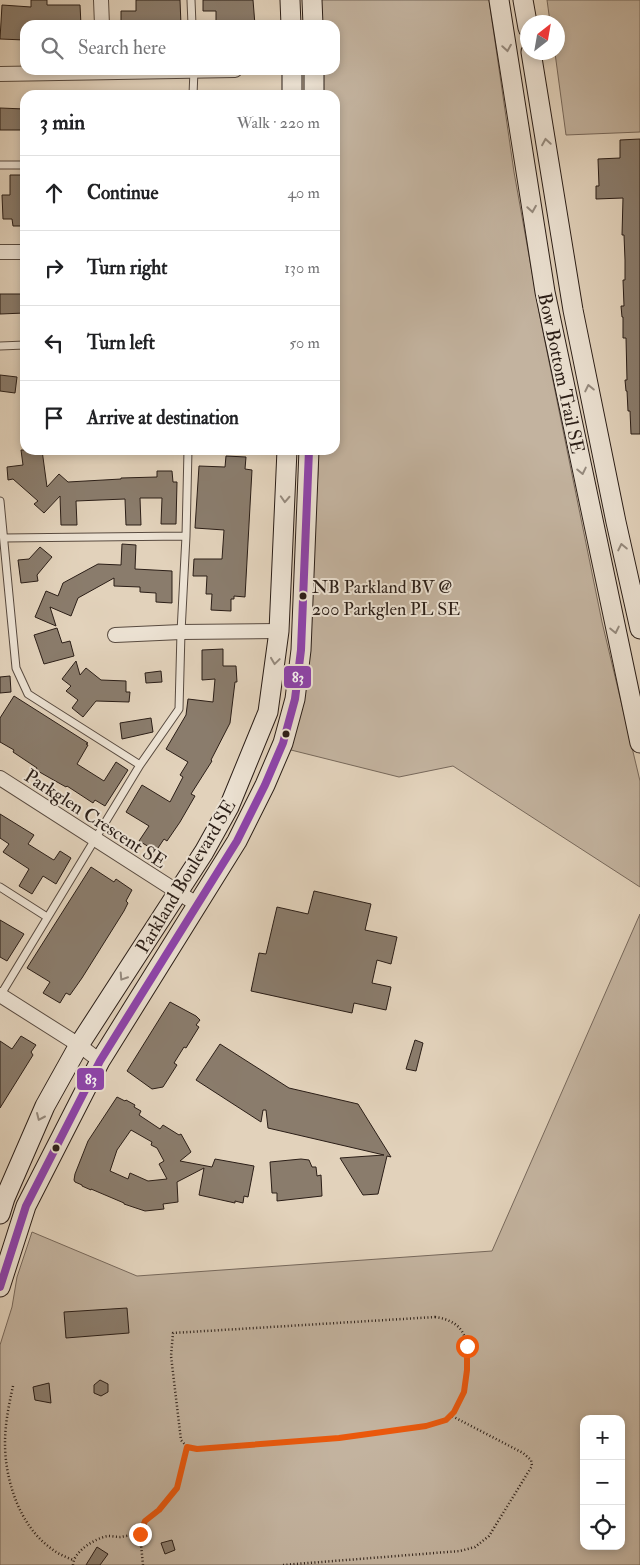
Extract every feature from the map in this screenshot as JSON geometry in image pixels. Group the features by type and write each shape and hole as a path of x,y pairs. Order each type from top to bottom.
{"street":[{"path":"101,0 102,20"},
{"path":"290,0 291,20"},
{"path":"312,0 313,20"},
{"name":"Bow Bottom Trail SE","path":"499,0 545,292 640,743"},
{"path":"524,0 526,15"},
{"name":"Bow Bottom Trail SE","path":"532,60 573,310 640,629"},
{"path":"0,74 20,74"},
{"path":"292,75 292,90"},
{"path":"311,75 313,90"},
{"path":"0,252 20,252"},
{"name":"Parkland Boulevard SE","path":"2,1202 45,1106 79,1045 204,852 228,807 268,712 279,631 287,455"},
{"name":"Parkland Boulevard SE","path":"0,1286 26,1206 100,1061 237,841 265,785 283,743 295,700 301,650 309,455"},
{"path":"116,635 279,631"},
{"name":"Parkglen Crescent SE","path":"0,778 198,905"},
{"path":"0,995 79,1045 100,1061"},
{"path":"2,1202 26,1206"}],"lane":[{"path":"191,0 192,20"},
{"path":"193,90 194,75"},
{"path":"0,165 20,165"},
{"path":"0,346 20,345"},
{"path":"0,995 140,765 179,709 188,455"},
{"path":"0,501 16,668 28,694 140,765"},
{"path":"4,538 186,536"},
{"path":"0,887 47,917"}],"path":[{"path":"434,1317 446,1318 459,1326 465,1336 467,1370 464,1392 454,1412 446,1420 426,1426 339,1438 197,1449 187,1447 181,1440 178,1424 171,1356 173,1333 434,1317"},
{"path":"13,1386 5,1442 8,1471 14,1496 26,1520 38,1537 52,1550 73,1560"},
{"path":"283,1565 460,1551 475,1548 489,1536 532,1466 531,1460 450,1415"},
{"path":"143,1565 140,1534 145,1521 159,1510 177,1488 187,1447"},
{"path":"73,1565 73,1560 79,1552 98,1539 108,1536 121,1537 140,1534"}],"shaded area":[{"path":"321,0 489,0 514,172 540,317 602,622 640,781 640,887 453,766 399,777 287,749 304,656 318,455 340,455 340,90 323,90 322,75 340,75 340,20 321,20"},
{"path":"547,0 640,0 640,132 566,135 556,60 565,60 565,15 549,15"},
{"path":"640,914 640,1565 0,1565 0,1345 12,1307 17,1277 32,1232 137,1276 492,1251"}],"building":[{"path":"31,0 47,0 47,5 80,5 81,20 20,20 20,40 0,39 2,5 31,7"},
{"path":"136,0 180,0 181,20 121,20 121,11 136,11"},
{"path":"203,0 253,0 255,20 216,20 216,11 203,11"},
{"path":"0,108 20,109 20,130 0,130"},
{"path":"640,139 640,434 631,434 630,411 628,411 625,380 627,380 626,338 623,338 621,306 624,306 623,280 625,280 624,235 622,235 623,198 596,199 596,186 599,186 598,159 620,158 620,140"},
{"path":"10,175 20,175 20,226 13,226 12,219 3,219 2,195 10,195"},
{"path":"0,294 20,294 20,313 0,314"},
{"path":"0,375 17,377 15,393 0,391"},
{"path":"22,455 43,455 47,487 59,474 68,482 157,477 157,471 172,471 173,482 177,482 176,524 161,524 162,498 140,498 141,525 126,525 125,499 76,501 77,525 61,525 60,496 44,513 34,504 38,501 13,479 8,480 7,467 23,465"},
{"path":"226,456 246,457 245,469 252,470 245,597 234,596 234,599 231,599 231,611 211,610 212,594 206,594 207,576 193,576 194,559 222,559 224,530 195,528 199,466 225,467"},
{"path":"122,544 136,545 135,569 172,571 172,603 156,602 156,593 140,592 140,587 114,586 114,578 78,598 71,616 50,607 56,626 35,617 46,591 58,596 63,583 98,564 121,565"},
{"path":"40,547 52,557 37,575 38,581 21,583 18,560 29,559"},
{"path":"57,628 62,643 70,641 74,656 44,664 34,635"},
{"path":"223,649 223,666 236,666 237,682 235,682 230,723 212,761 191,794 195,796 180,822 167,841 164,839 156,851 139,841 149,826 126,812 142,785 170,802 183,777 180,775 188,762 166,749 186,715 188,699 213,702 215,679 202,680 202,650"},
{"path":"76,661 80,675 86,668 101,680 126,681 126,692 130,692 129,702 96,701 83,717 72,708 78,700 66,691 71,686 62,679"},
{"path":"161,671 162,682 146,683 145,673"},
{"path":"10,676 11,692 0,693 0,677"},
{"path":"14,696 88,743 77,764 104,781 116,762 128,770 105,806 95,800 93,803 67,786 36,770 37,768 13,752 14,750 0,742 0,718"},
{"path":"151,718 153,732 122,739 120,723"},
{"path":"0,814 34,835 28,844 52,859 54,860 60,851 71,858 56,884 43,876 32,894 19,886 29,869 3,852 9,844 0,838"},
{"path":"91,867 114,882 116,879 132,890 126,901 128,903 124,911 82,978 70,995 66,993 60,1003 43,993 50,982 27,968"},
{"path":"314,891 371,904 365,930 397,937 391,964 377,960 372,983 391,987 386,1010 354,1003 352,1013 251,991 259,953 266,954 277,907 308,914"},
{"path":"0,920 24,934 7,961 0,957"},
{"path":"170,1002 196,1016 200,1020 196,1025 199,1027 174,1063 177,1065 163,1087 152,1089 127,1071"},
{"path":"21,1036 36,1045 31,1052 33,1055 0,1108 0,1041 12,1049"},
{"path":"415,1040 423,1043 416,1071 406,1069"},
{"path":"220,1044 289,1088 358,1104 391,1157 387,1156 378,1194 363,1195 340,1158 384,1155 268,1128 266,1110 263,1110 261,1122 196,1080"},
{"path":"117,1097 126,1100 141,1111 139,1115 160,1129 163,1125 179,1135 181,1134 191,1152 180,1161 212,1167 215,1159 254,1166 248,1197 244,1196 243,1203 235,1201 235,1203 199,1195 204,1168 177,1182 178,1202 163,1204 164,1209 145,1211 124,1204 75,1182 75,1174 88,1141","holes":["131,1130 152,1142 151,1145 157,1148 164,1161 159,1164 167,1179 148,1181 130,1173 128,1179 110,1171 117,1150"]},
{"path":"309,1160 312,1167 316,1167 317,1176 321,1175 322,1196 277,1201 277,1193 272,1193 270,1162"},
{"path":"127,1308 129,1333 66,1338 64,1312"},
{"path":"100,1380 108,1384 108,1392 101,1396 94,1393 94,1385"},
{"path":"49,1383 51,1403 35,1400 33,1387"},
{"path":"172,1540 175,1550 165,1554 161,1543"},
{"path":"97,1547 108,1554 100,1565 86,1565"}],"transit line":[{"name":"83","path":"0,1287 26,1206 100,1061 237,841 265,785 283,743 295,699 301,650 309,455"}],"place":[{"name":"NB Parkland BV @ 200 Parkglen PL SE","path":"303,596"}],"route":[{"path":"140,1534 145,1521 159,1510 177,1488 187,1447 197,1449 339,1438 426,1426 446,1420 454,1412 464,1392 467,1370 467,1346"}]}
